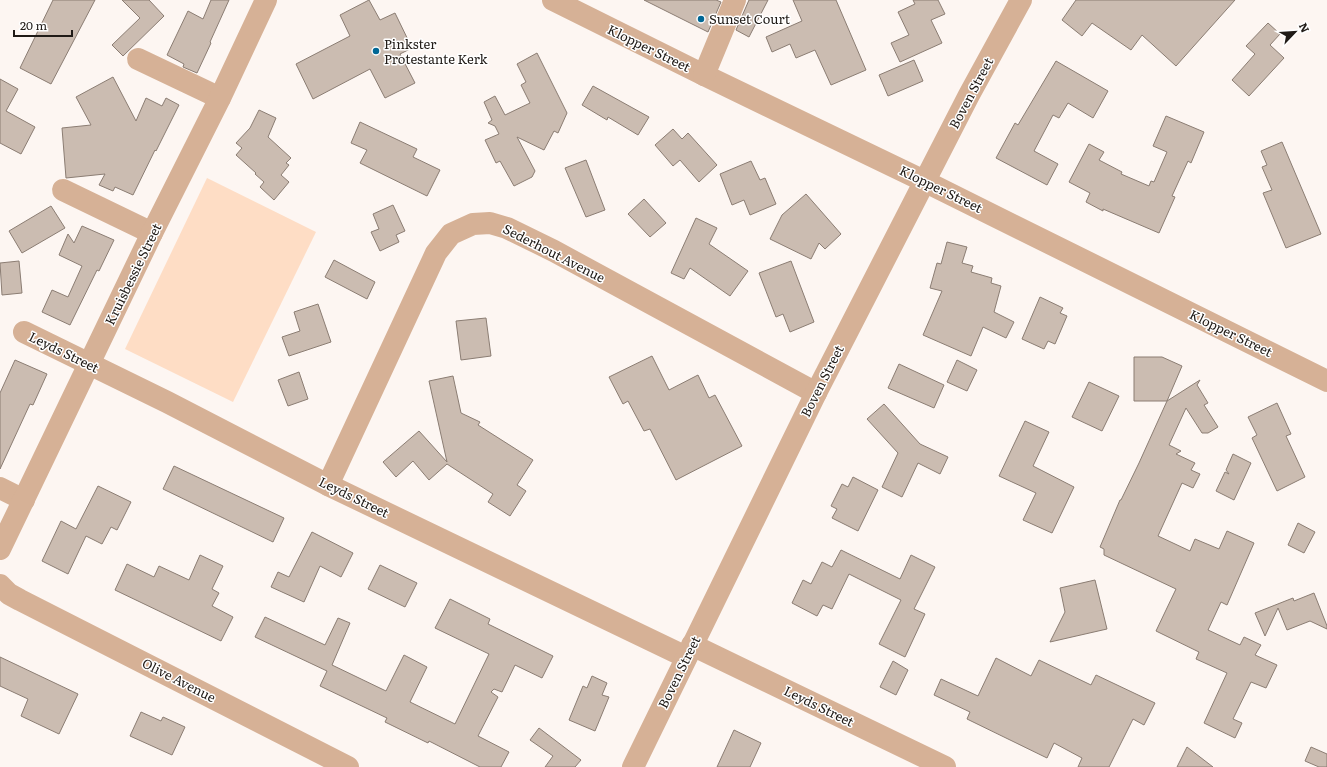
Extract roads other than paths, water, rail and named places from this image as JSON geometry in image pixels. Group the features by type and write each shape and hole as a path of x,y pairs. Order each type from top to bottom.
{"street":[{"name":"Kruisbessie Street","path":"0,550 152,233 220,98 266,0"},
{"name":"Klopper Street","path":"553,0 926,182 1327,381"},
{"path":"704,75 735,0"},
{"name":"Boven Street","path":"633,767 816,393 926,182 969,95 1021,0"},
{"path":"138,59 220,98"},
{"path":"63,190 152,233"},
{"name":"Sederhout Avenue","path":"328,485 436,253 451,234 473,224 490,223 507,228 554,251 816,393"},
{"name":"Leyds Street","path":"24,332 90,363 328,485 945,767"},
{"path":"0,488 24,500"},
{"name":"Olive Avenue","path":"4,590 348,767"}],"place":[{"name":"Sunset Court","path":"701,19"},
{"name":"Pinkster Protestante Kerk","path":"376,51"}]}
